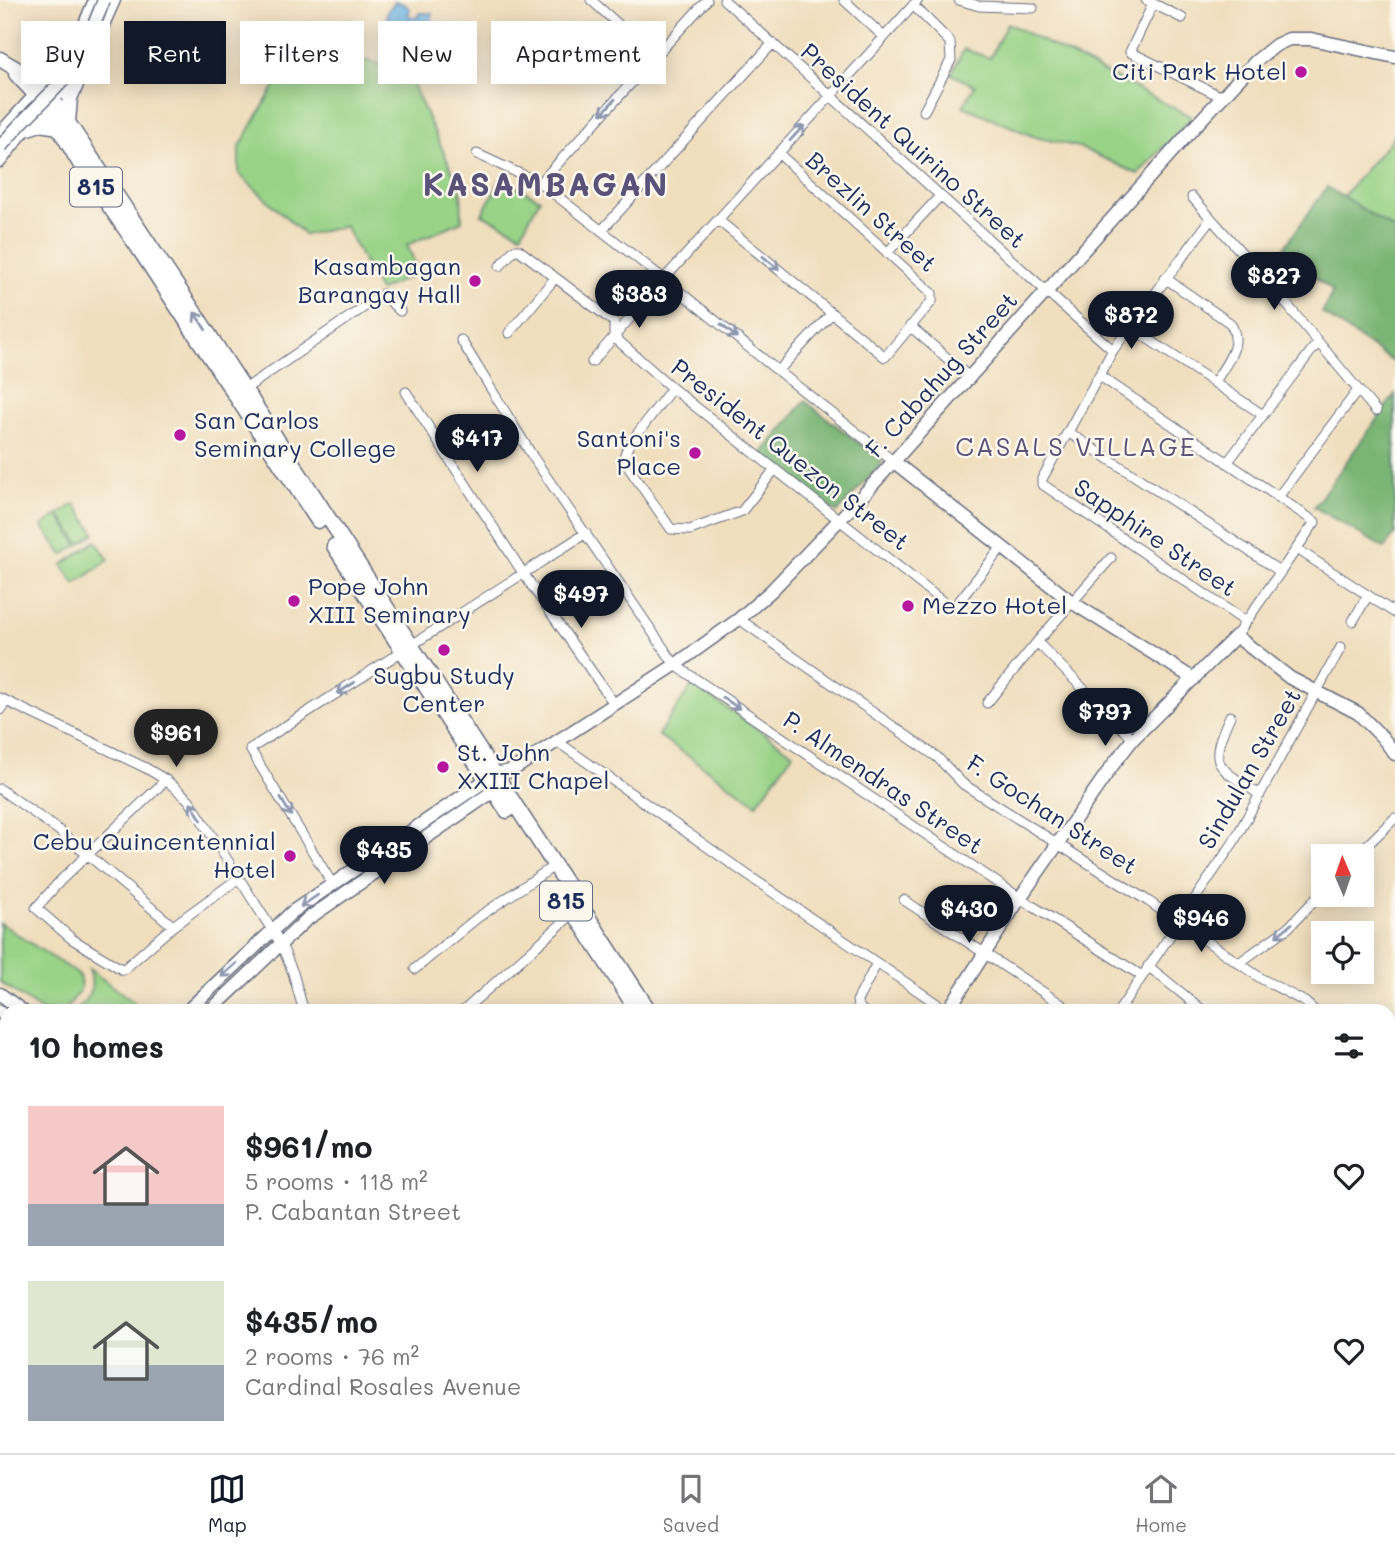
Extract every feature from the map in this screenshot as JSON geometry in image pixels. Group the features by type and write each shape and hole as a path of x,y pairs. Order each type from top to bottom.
{"main road":[{"path":"85,21 95,0"},
{"path":"0,148 15,127 63,80 76,63 104,0"},
{"path":"104,21 114,0"},
{"name":"F. Cabahug Street","path":"495,782 675,665 739,619 771,591 840,520 1222,97 1276,45 1289,39 1311,39 1395,57"},
{"name":"815","path":"3,61 50,103 64,125 80,164 240,393 550,869 644,1004"},
{"path":"4,129 43,84"},
{"path":"0,161 23,131 67,84"},
{"path":"23,131 43,124 64,125 76,84"},
{"path":"4,129 16,124 23,131"},
{"path":"893,461 1073,603 1194,679"},
{"path":"952,1004 1057,842 1112,766 1133,739 1236,636 1290,678 1358,713 1395,754"},
{"path":"194,1004 292,912 495,782"},
{"path":"217,1004 306,920 495,782"},
{"name":"815","path":"578,910 633,1004"}],"street":[{"path":"591,0 614,21"},
{"path":"666,43 707,0"},
{"name":"President Quirino Street","path":"724,0 1044,292 1113,351"},
{"path":"844,0 884,37"},
{"path":"959,0 979,6 1033,8"},
{"path":"1182,18 1150,2 1130,52 1222,97"},
{"path":"592,362 915,3 950,42 952,50 951,60 924,111"},
{"path":"603,230 773,43"},
{"path":"540,184 629,84"},
{"name":"Brezlin Street","path":"778,153 932,293 932,301 910,326"},
{"path":"477,155 540,184 603,230 893,461"},
{"path":"887,253 940,196"},
{"path":"1192,197 1376,411"},
{"path":"1211,219 1113,351 1069,432 1280,572"},
{"path":"718,220 884,357 910,326 969,377"},
{"name":"President Quezon Street","path":"500,265 514,250 522,253 614,322 614,337 672,388 951,606 956,605 1002,547"},
{"path":"509,333 555,278"},
{"path":"1165,278 1230,323 1236,331 1234,350 1215,382"},
{"path":"240,393 383,294 400,311"},
{"path":"778,371 832,313"},
{"path":"1130,327 1263,415"},
{"path":"461,340 533,457 675,665"},
{"path":"1227,463 1318,342"},
{"path":"1100,376 1315,522 1236,636"},
{"path":"672,388 628,446 624,457 671,529 690,530 742,512 775,469"},
{"path":"1278,497 1358,390"},
{"path":"406,392 523,573 615,705"},
{"name":"Sapphire Street","path":"1069,432 1042,479 1042,484 1246,622"},
{"path":"333,885 250,749 586,533"},
{"path":"1297,549 1395,613"},
{"path":"987,703 1111,558"},
{"path":"1353,621 1368,595"},
{"name":"F. Gochan Street","path":"739,619 937,757 963,784 1179,921 1239,963 1307,1004"},
{"path":"1037,642 1133,739"},
{"name":"Sindulan Street","path":"1123,1004 1233,843 1341,647"},
{"name":"P. Almendras Street","path":"675,665 1020,898 1142,975"},
{"path":"0,710 3,700 146,768 166,780 189,800 281,944 302,1004"},
{"path":"1230,716 1217,748 1217,758 1228,774 1260,795"},
{"path":"558,741 938,1004"},
{"path":"166,780 87,854 36,908 72,939 123,970 173,926 239,878"},
{"path":"0,789 40,816 173,926"},
{"path":"1368,844 1395,818"},
{"path":"415,969 477,918 550,869"},
{"path":"904,900 1061,1004"},
{"path":"1239,963 1289,927 1311,904"},
{"path":"471,1004 578,910"},
{"path":"858,1004 877,963"},
{"path":"1149,966 1195,1004"}],"green space":[{"path":"1007,23 1192,117 1138,174 1079,147 1035,137 963,106 975,86 951,74 964,49 990,58"},
{"path":"364,60 378,64 378,84 412,84 461,190 462,221 407,245 419,272 379,291 345,226 305,235 239,174 239,148 276,84 364,84"},
{"path":"1395,135 1395,230 1343,196"},
{"path":"501,179 540,199 521,234 482,214"},
{"path":"1327,187 1395,230 1395,363 1322,313 1333,291 1281,252"},
{"path":"1395,394 1395,534 1384,548 1314,507"},
{"path":"805,401 883,462 837,513 762,454"},
{"path":"75,504 95,533 80,544 59,514"},
{"path":"58,515 78,545 63,555 42,526"},
{"path":"96,541 109,560 75,584 62,565"},
{"path":"693,685 793,753 757,804 658,735"},
{"path":"0,923 79,975 81,988 70,1004 32,1004 0,982"},
{"path":"89,969 136,1004 83,1004 90,992 92,981"}],"water":[{"path":"395,2 402,3 410,9 408,14 412,18 419,17 420,13 432,13 432,21 387,21 387,12"}],"place":[{"name":"Citi Park Hotel","path":"1301,72"},
{"name":"Kasambagan Barangay Hall","path":"475,281"},
{"name":"San Carlos Seminary College","path":"180,435"},
{"name":"Santoni's Place","path":"695,453"},
{"name":"Pope John XIII Seminary","path":"294,601"},
{"name":"Mezzo Hotel","path":"908,606"},
{"name":"Sugbu Study Center","path":"444,650"},
{"name":"St. John XXIII Chapel","path":"443,767"},
{"name":"Cebu Quincentennial Hotel","path":"290,856"}],"district":[{"name":"KASAMBAGAN","path":"546,185"},
{"name":"CASALS VILLAGE","path":"1076,447"}]}
